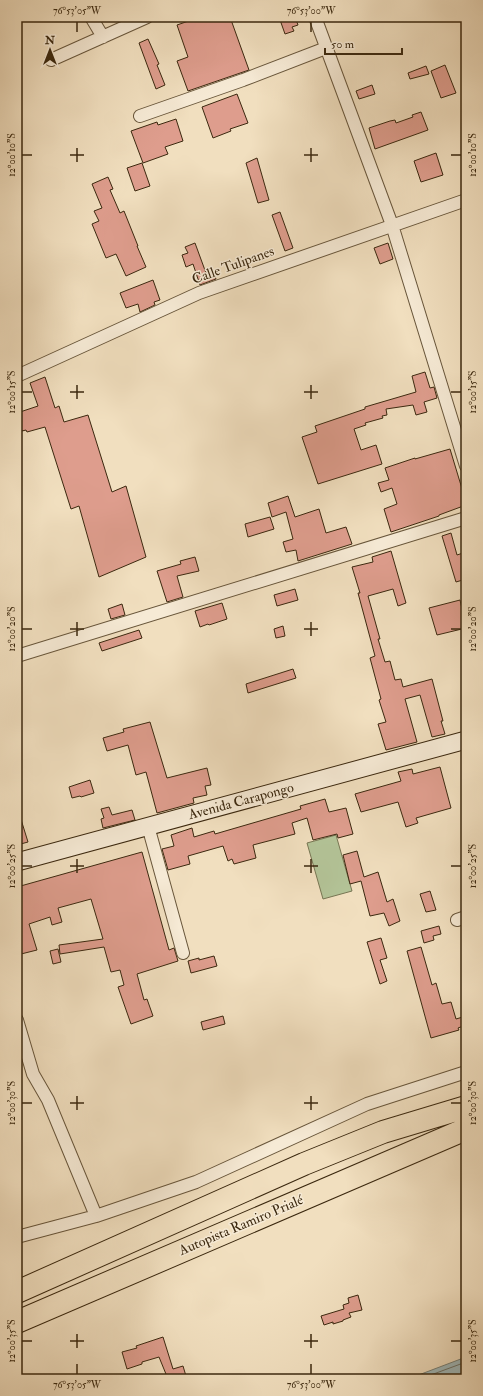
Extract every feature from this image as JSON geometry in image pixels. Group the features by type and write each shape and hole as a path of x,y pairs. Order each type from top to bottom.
{"highway":[{"path":"17,1292 304,1164 383,1132 466,1106"},
{"name":"Autopista Ramiro Prialé","path":"17,1322 466,1129"}],"street":[{"path":"91,17 103,37"},
{"path":"51,60 146,17"},
{"path":"314,17 392,225 466,466"},
{"path":"140,116 242,80 326,48"},
{"name":"Calle Tulipanes","path":"17,376 199,293 466,200"},
{"path":"17,656 466,518"},
{"name":"Avenida Carapongo","path":"17,862 466,740"},
{"path":"148,826 183,953"},
{"path":"17,1020 33,1074 48,1100 96,1216"},
{"path":"17,1237 96,1216 196,1182 367,1104 466,1072"}],"green space":[{"path":"336,835 352,891 323,899 307,843"}],"water":[{"path":"466,1357 466,1379 408,1379"}],"building":[{"path":"200,17 230,17 249,70 188,91 177,61 188,57 177,25"},
{"path":"279,17 295,17 298,25 292,27 294,31 285,34"},
{"path":"148,39 159,64 157,65 165,85 156,89 139,43"},
{"path":"445,65 456,93 441,98 431,71"},
{"path":"426,66 429,74 410,79 408,73"},
{"path":"372,85 375,94 359,99 356,91"},
{"path":"237,94 248,123 230,129 231,131 213,138 202,107"},
{"path":"421,112 428,130 375,149 369,128 395,120 396,123 413,117 412,115"},
{"path":"176,119 183,141 165,147 168,154 143,163 131,131 157,122 158,125"},
{"path":"436,153 443,175 421,182 414,161"},
{"path":"257,158 269,200 258,203 246,163"},
{"path":"142,163 150,186 135,191 127,168"},
{"path":"108,177 113,189 110,190 120,213 124,211 146,267 126,276 116,254 106,258 92,224 99,221 94,211 102,208 92,184"},
{"path":"280,212 293,248 285,251 272,215"},
{"path":"195,243 206,273 213,271 216,279 200,285 193,264 186,267 182,255 188,253 185,247"},
{"path":"388,243 393,259 380,264 374,248"},
{"path":"153,280 160,300 154,302 155,305 140,312 138,304 126,308 120,293"},
{"path":"425,372 430,388 434,387 437,398 424,402 427,412 416,415 413,405 386,409 387,415 382,416 383,418 365,423 366,425 354,429 361,450 376,445 382,464 318,484 302,437 317,432 315,426 365,409 365,407 416,392 412,376"},
{"path":"45,377 55,408 59,406 64,422 88,415 112,492 126,486 146,557 99,577 79,506 71,509 45,427 27,432 26,430 22,431 17,416 17,413 38,406 30,383"},
{"path":"450,449 466,498 466,505 439,516 391,532 384,509 397,504 392,488 381,492 378,483 389,480 385,468"},
{"path":"288,496 295,517 319,509 326,533 346,527 352,544 298,561 296,550 286,552 283,542 293,539 286,512 272,517 268,503"},
{"path":"270,517 274,529 248,537 245,524"},
{"path":"451,533 457,555 466,552 466,579 456,582 442,536"},
{"path":"391,551 406,603 398,606 393,589 368,596 380,639 378,639 385,662 390,661 395,680 401,679 403,687 432,679 445,734 432,737 420,695 405,699 417,742 386,750 378,724 386,722 379,700 381,699 370,658 375,656 358,593 360,593 352,567 373,562 372,557"},
{"path":"195,557 199,571 177,576 183,597 167,602 157,571 181,564 180,561"},
{"path":"295,589 298,600 277,606 274,595"},
{"path":"460,600 462,609 466,608 466,628 437,635 429,608"},
{"path":"222,603 227,619 200,627 195,611"},
{"path":"122,604 125,615 111,619 108,609"},
{"path":"283,626 285,636 276,638 274,629"},
{"path":"139,630 142,638 102,651 99,643"},
{"path":"293,669 296,678 248,693 246,684"},
{"path":"150,722 167,778 207,768 211,785 205,786 207,795 193,798 194,803 157,813 146,772 136,775 128,745 107,751 103,738 124,732 123,729"},
{"path":"440,767 451,808 416,818 418,823 406,827 398,802 361,812 355,794 401,781 398,772 412,769 413,774"},
{"path":"90,780 94,793 72,798 69,787"},
{"path":"325,799 329,812 346,808 353,834 338,838 337,834 313,840 307,818 292,823 295,834 253,845 256,858 234,864 232,859 228,861 223,846 188,856 190,864 168,870 162,849 174,846 171,835 192,828 194,837 214,831 215,834 301,809 300,806"},
{"path":"109,807 112,815 132,810 135,820 103,828 101,819 104,818 101,809"},
{"path":"17,813 19,813 28,842 17,845"},
{"path":"357,851 364,877 378,872 387,902 393,899 400,921 389,926 384,913 370,916 361,881 350,884 343,855"},
{"path":"142,852 169,950 174,948 178,961 137,974 144,1000 147,999 153,1016 131,1024 118,987 124,985 120,970 111,972 104,947 60,954 59,945 103,939 91,899 58,908 62,922 52,925 50,917 29,924 37,950 17,955 17,906 21,905 17,887"},
{"path":"430,891 436,910 426,912 420,894"},
{"path":"439,926 441,934 433,936 434,940 424,943 421,931"},
{"path":"381,938 387,958 380,960 387,981 380,984 367,942"},
{"path":"421,947 432,985 436,983 442,1004 451,1002 456,1019 466,1016 466,1025 458,1028 459,1030 431,1038 407,951"},
{"path":"58,949 61,962 53,964 50,951"},
{"path":"214,956 217,966 191,973 188,961"},
{"path":"223,1016 225,1024 203,1030 201,1022"},
{"path":"358,1295 362,1310 349,1313 351,1317 343,1321 324,1325 321,1316 344,1309 343,1305 349,1303 348,1298"},
{"path":"163,1337 173,1369 183,1366 186,1376 168,1379 159,1357 142,1362 142,1364 127,1369 122,1352 137,1348 136,1346"}]}
